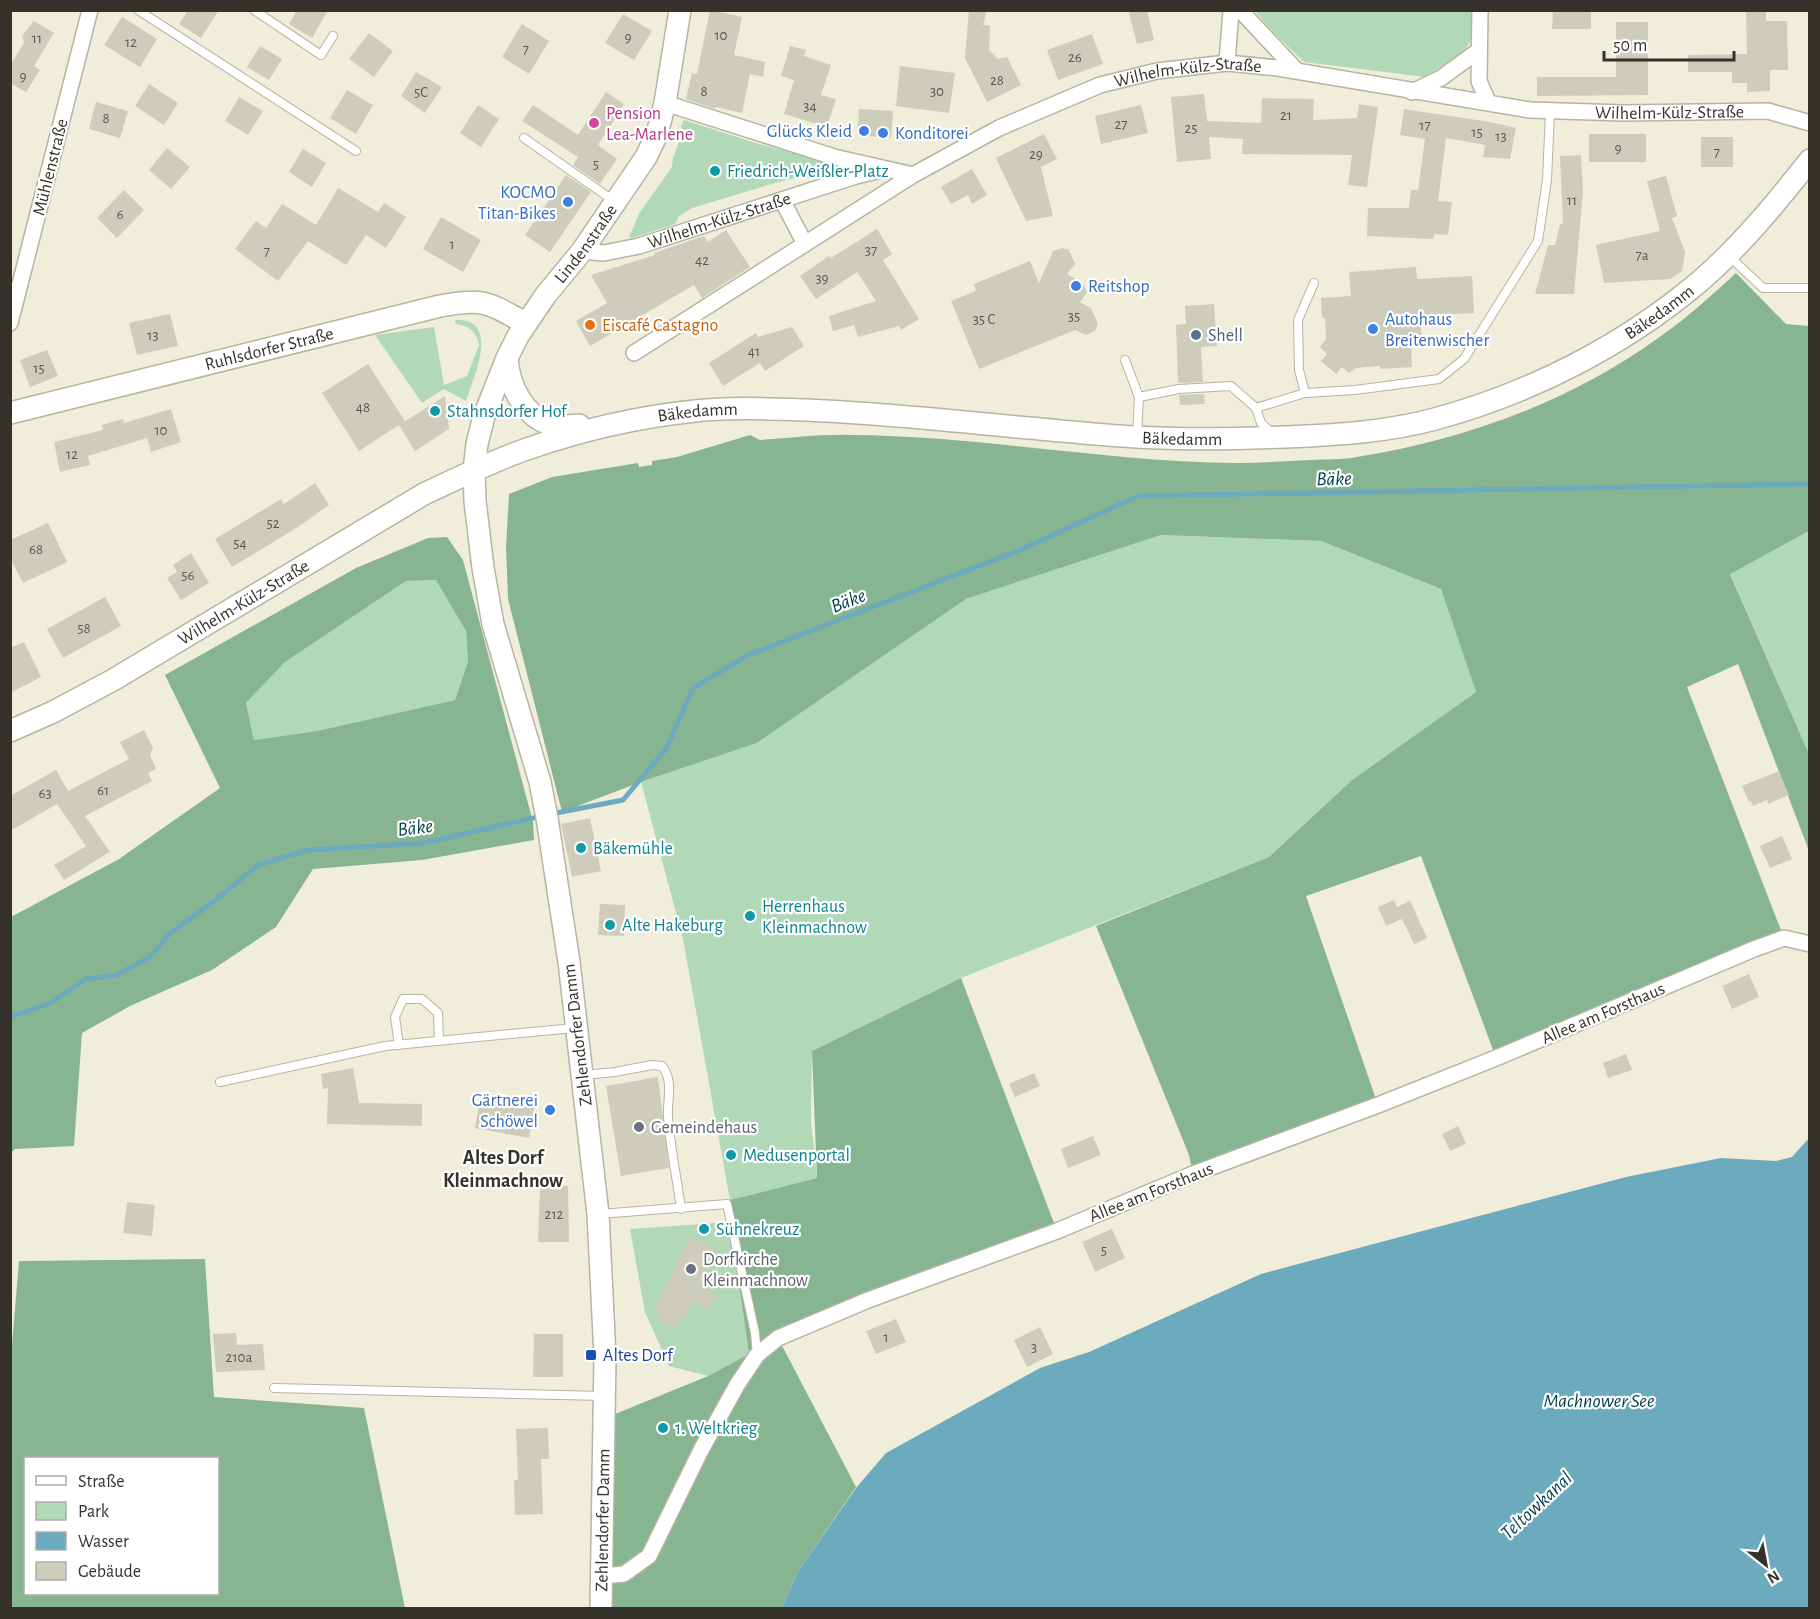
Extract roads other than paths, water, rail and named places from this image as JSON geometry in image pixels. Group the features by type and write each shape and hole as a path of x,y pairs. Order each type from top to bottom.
{"street":[{"name":"Mühlenstraße","path":"11,321 90,10"},
{"name":"Lindenstraße","path":"474,470 484,416 507,358 525,323 582,251 646,157 657,134 665,103 681,10"},
{"path":"1227,63 1231,10"},
{"path":"1240,10 1297,71"},
{"path":"1480,10 1479,81 1488,102"},
{"path":"1412,92 1441,78 1478,51"},
{"name":"Wilhelm-Külz-Straße","path":"634,353 913,175 999,128 1100,85 1157,72 1227,63 1297,71 1412,92 1550,112 1768,111 1809,123"},
{"path":"665,103 834,157 881,170 913,175"},
{"name":"Bäkedamm","path":"474,470 530,448 621,423 697,411 759,408 845,412 1137,437 1278,438 1333,435 1433,419 1488,402 1541,381 1586,359 1667,308 1727,255 1787,189 1809,160"},
{"name":"Wilhelm-Külz-Straße","path":"582,251 604,253 639,246 881,170"},
{"path":"782,200 805,244"},
{"name":"Ruhlsdorfer Straße","path":"10,413 449,304 483,302 496,306 525,323"},
{"path":"507,358 508,372 515,391 526,408 552,426 621,423"},
{"name":"Wilhelm-Külz-Straße","path":"10,731 53,712 113,680 401,507 474,470"},
{"name":"Zehlendorfer Damm","path":"474,470 475,501 483,568 493,624 540,782 547,818 576,1027 598,1214 605,1357 601,1608"},
{"name":"Allee am Forsthaus","path":"603,1576 624,1574 649,1556 701,1450 757,1355 778,1338 868,1300 1057,1231 1193,1174 1421,1088 1754,949 1784,938 1809,944"}],"lane":[{"path":"138,10 356,151"},
{"path":"254,10 321,54 333,36"},
{"path":"1256,408 1305,393 1355,390 1439,379 1464,359 1538,241 1547,180 1550,112"},
{"path":"524,138 616,202"},
{"path":"1727,255 1763,288 1809,288"},
{"path":"1305,393 1299,370 1298,320 1314,283"},
{"path":"1125,360 1139,397 1137,437"},
{"path":"1139,397 1179,389 1231,386 1256,408 1261,423 1278,438"},
{"path":"399,1045 394,1017 404,999 422,999 438,1013 438,1041"},
{"path":"220,1082 399,1045 576,1027"},
{"path":"582,1075 652,1065 662,1066 666,1071 669,1088 668,1114 681,1209"},
{"path":"598,1214 726,1204 755,1333 757,1355"},
{"path":"274,1388 604,1396"}],"water":[{"name":"Machnower See","path":"1809,1138 1809,1608 782,1608 797,1573 856,1488 886,1453 1040,1368 1089,1352 1261,1274 1626,1177 1721,1158 1776,1161 1792,1157"}],"waterway":[{"name":"Bäke","path":"551,814 623,800 666,749 693,688 748,655 1020,550 1138,496 1810,484"},
{"name":"Bäke","path":"10,1017 51,1003 86,979 116,975 150,957 170,933 208,906 258,865 308,850 424,843 542,816"}],"place":[{"name":"Pension Lea-Marlene","path":"594,123"},
{"name":"Glücks Kleid","path":"864,131"},
{"name":"Konditorei","path":"883,133"},
{"name":"Friedrich-Weißler-Platz","path":"715,171"},
{"name":"KOCMO Titan-Bikes","path":"568,202"},
{"name":"Reitshop","path":"1076,286"},
{"name":"Eiscafé Castagno","path":"590,325"},
{"name":"Autohaus Breitenwischer","path":"1373,329"},
{"name":"Shell","path":"1196,335"},
{"name":"Stahnsdorfer Hof","path":"435,411"},
{"name":"Bäkemühle","path":"581,848"},
{"name":"Herrenhaus Kleinmachnow","path":"750,916"},
{"name":"Alte Hakeburg","path":"610,925"},
{"name":"Gärtnerei Schöwel","path":"550,1110"},
{"name":"Gemeindehaus","path":"639,1127"},
{"name":"Medusenportal","path":"731,1155"},
{"name":"Sühnekreuz","path":"704,1229"},
{"name":"Dorfkirche Kleinmachnow","path":"691,1269"},
{"name":"Altes Dorf","path":"591,1355"},
{"name":"1. Weltkrieg","path":"663,1428"}],"district":[{"name":"Altes Dorf Kleinmachnow","path":"503,1168"}],"water label":[{"name":"Teltowkanal","path":"1536,1505"}]}
